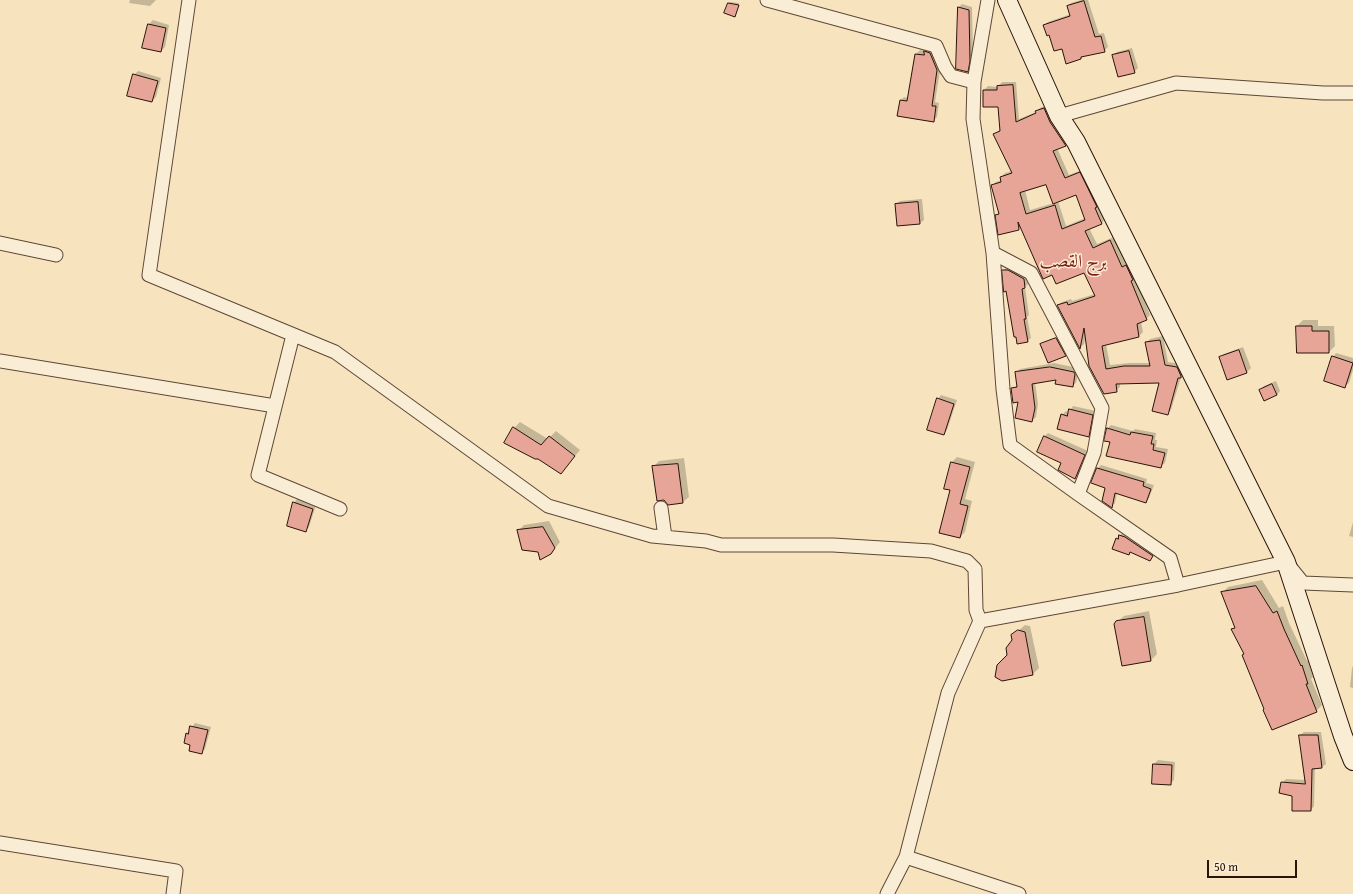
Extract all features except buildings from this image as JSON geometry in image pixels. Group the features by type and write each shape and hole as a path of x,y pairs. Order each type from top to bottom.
{"main road":[{"path":"1007,0 1059,116 1076,142 1286,562 1348,735 1353,761"}],"street":[{"path":"190,0 149,275 335,352 548,506 652,536 706,541 721,545 833,545 931,551 967,561 975,569 976,610 980,621 948,693 906,857 887,894"},
{"path":"767,0 936,46 945,67 952,76 974,82"},
{"path":"988,0 974,82 973,120 993,253 1003,389 1010,445 1170,558 1178,585"},
{"path":"1059,116 1176,83 1323,93 1353,93"},
{"path":"0,243 56,255"},
{"path":"993,253 1031,273 1102,408 1094,453 1078,494"},
{"path":"293,335 258,475 340,509"},
{"path":"0,361 276,406"},
{"path":"660,508 666,537"},
{"path":"980,621 1178,585 1286,562 1303,583 1353,585"},
{"path":"0,843 176,871 173,894"},
{"path":"906,857 1019,894"}],"district":[{"name":"برج القصب","path":"1073,262"}]}
